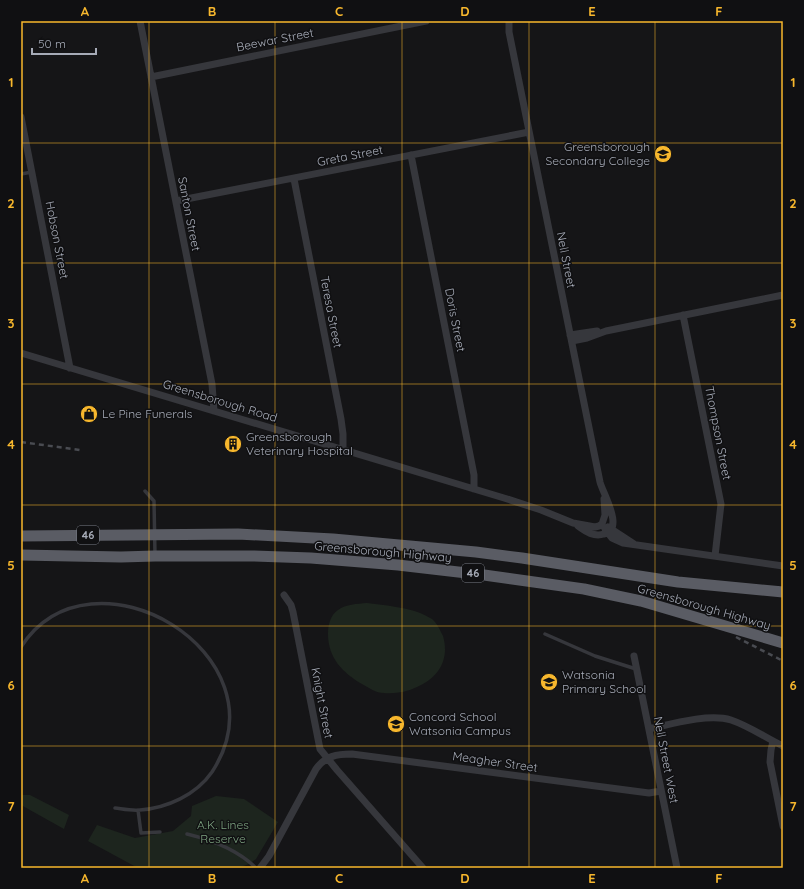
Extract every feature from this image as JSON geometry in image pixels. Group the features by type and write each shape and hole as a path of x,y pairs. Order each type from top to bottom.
{"highway":[{"name":"Greensborough Highway","path":"21,536 238,534 387,543 522,558 678,582 783,592"},
{"name":"Greensborough Highway","path":"21,555 121,557 254,556 311,558 398,565 584,589 641,601 783,643"}],"street":[{"name":"Santon Street","path":"140,21 212,384 214,411"},
{"name":"Beewar Street","path":"151,77 426,21"},
{"name":"Nell Street","path":"505,21 509,32 603,492 605,515 602,524"},
{"name":"Nell Street","path":"509,21 509,32"},
{"name":"Hobson Street","path":"21,117 70,368"},
{"name":"Greta Street","path":"176,201 529,132"},
{"name":"Doris Street","path":"411,155 474,475 474,489"},
{"name":"Teresa Street","path":"294,179 344,434 343,450"},
{"path":"571,338 586,332 606,331 783,295"},
{"name":"Thompson Street","path":"683,315 721,504 715,556"},
{"name":"Greensborough Road","path":"21,353 541,510 573,523 591,534 603,534 609,531"},
{"name":"Nell Street","path":"603,492 614,522 609,531"},
{"name":"Greensborough Road","path":"573,523 595,527 602,524 609,531 636,545 783,566"},
{"name":"Knight Street","path":"284,595 291,605 293,612 319,744 326,758 423,868"},
{"name":"Nell Street West","path":"634,656 677,868"},
{"path":"649,729 702,718 716,717 734,721 783,746"},
{"path":"773,741 770,762 783,826"},
{"name":"Meagher Street","path":"326,758 337,754 352,754 649,793 661,791"},
{"path":"260,868 269,856 316,770 326,758"}],"lane":[{"path":"21,174 32,172"},
{"path":"145,491 154,501 155,556"},
{"path":"21,647 38,627 59,613 82,605 109,603 136,608 164,620 185,632 207,654 218,672 227,694 230,719 225,744 216,766 206,781 186,796 166,805 138,810 115,808"},
{"path":"545,634 595,656 636,669"},
{"path":"138,810 141,833 160,832"},
{"path":"187,834 223,846 242,856 256,868"}],"green space":[{"path":"367,603 409,609 425,615 435,622 443,636 445,653 440,667 431,679 413,689 392,693 381,693 355,680 343,670 334,657 329,643 328,628 331,618 335,612 341,608"},
{"path":"21,795 30,795 69,815 64,829 21,805"},
{"name":"A.K. Lines Reserve","path":"216,796 244,799 278,822 256,859 249,864 238,868 138,868 88,841 97,825 135,838 173,831 191,816 192,806"}],"railway":[{"path":"21,442 80,450"},
{"path":"736,637 783,661"}],"place":[{"name":"Greensborough Secondary College","path":"663,154"},
{"name":"Le Pine Funerals","path":"89,414"},
{"name":"Greensborough Veterinary Hospital","path":"233,444"},
{"name":"Watsonia Primary School","path":"549,682"},
{"name":"Concord School Watsonia Campus","path":"396,724"}]}
